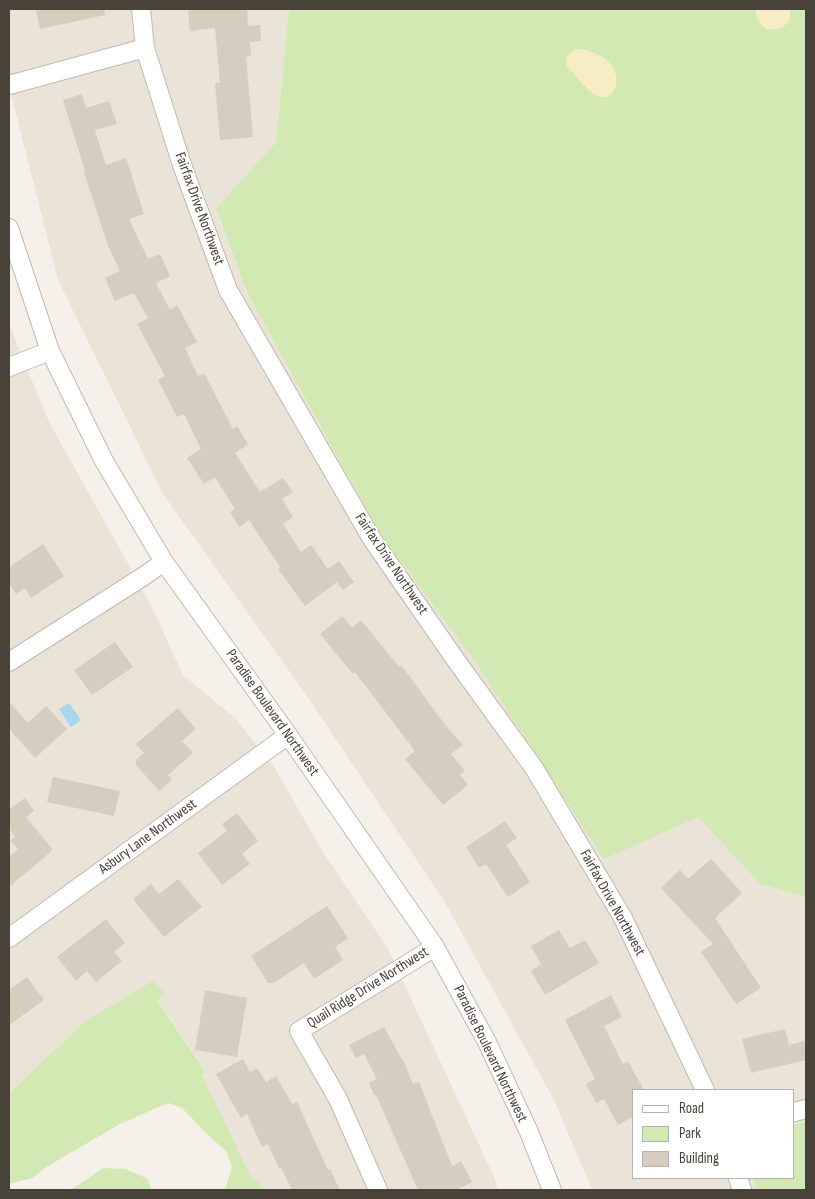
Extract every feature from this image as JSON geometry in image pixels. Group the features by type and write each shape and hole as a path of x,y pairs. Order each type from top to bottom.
{"street":[{"name":"Fairfax Drive Northwest","path":"141,9 145,48 182,165 228,290 372,539 449,651 534,768 549,793 623,918 705,1089"},
{"path":"9,85 145,48"},
{"name":"Paradise Boulevard Northwest","path":"9,228 50,351 104,460 164,562 288,735 435,947 487,1042 552,1190"},
{"path":"9,367 50,351"},
{"path":"9,662 164,562"},
{"name":"Asbury Lane Northwest","path":"9,938 288,735"},
{"name":"Quail Ridge Drive Northwest","path":"378,1190 338,1099 299,1030 435,947"}],"shaded area":[{"path":"9,9 289,9 276,142 216,210 248,295 381,535 475,661 698,817 760,884 806,897 806,1190 592,1190 554,1100 443,899 302,689 163,494 58,280 9,86"},
{"path":"9,324 49,422 149,601 183,675 235,718 275,768 321,849 387,947 494,1177 498,1190 262,1190 258,1180 253,1182 202,1075 206,1071 157,999 26,1078 9,1094"}],"green space":[{"path":"289,9 806,9 806,897 760,884 698,817 604,859 475,661 381,535 248,295 216,209 276,142"},
{"path":"153,981 165,994 157,1000 206,1072 202,1075 253,1181 258,1179 262,1190 225,1190 232,1167 226,1151 182,1108 168,1103 120,1124 48,1166 32,1178 9,1184 9,1094 84,1022"},
{"path":"806,1122 806,1190 757,1190 753,1179 795,1179 795,1124"},
{"path":"103,1168 126,1169 148,1179 151,1190 68,1190"}],"sand":[{"path":"755,9 790,9 790,20 783,27 767,29 758,19"},
{"path":"580,49 597,54 605,59 615,71 616,84 614,90 607,97 594,94 567,66 567,56"}],"water":[{"path":"69,703 81,720 71,727 59,709"}],"building":[{"path":"36,9 104,9 105,15 40,29"},
{"path":"188,9 247,9 248,26 260,25 261,41 250,42 251,56 246,57 253,137 220,140 215,83 220,83 215,28 190,31"},
{"path":"82,94 86,108 109,101 117,124 95,130 106,165 126,158 144,214 129,219 148,259 160,254 170,276 156,283 170,310 177,305 197,342 185,348 198,376 204,373 233,429 237,426 248,444 235,453 260,492 283,478 293,492 282,499 293,517 283,524 301,552 311,545 328,569 339,561 354,582 343,590 337,582 305,606 278,569 280,567 249,520 239,527 230,512 235,509 215,477 204,484 187,458 201,449 184,414 177,417 158,380 165,376 137,324 148,318 134,293 115,301 105,278 120,271 108,246 63,100"},
{"path":"43,544 64,576 31,598 25,588 16,594 9,583 9,567"},
{"path":"342,616 352,628 361,620 399,667 401,665 446,726 463,745 451,754 465,771 460,775 468,785 443,805 405,759 415,751 355,672 353,674 320,634"},
{"path":"115,642 133,667 92,695 74,670"},
{"path":"9,702 28,723 46,706 67,729 35,758 9,729"},
{"path":"178,708 196,729 182,741 193,753 168,775 172,780 159,791 136,765 136,760 144,753 136,744"},
{"path":"53,777 120,791 114,816 47,802"},
{"path":"25,798 34,811 26,817 53,850 9,887 9,857 18,849 10,840 15,837 9,828 9,809"},
{"path":"237,813 258,841 242,854 250,864 222,885 198,853 227,831 222,824"},
{"path":"505,821 517,838 506,845 530,882 508,897 486,864 479,868 466,847"},
{"path":"711,859 742,893 715,918 761,988 736,1004 701,952 713,944 661,888 680,870 688,879"},
{"path":"178,879 202,907 164,937 133,899 151,884 159,894"},
{"path":"327,906 348,938 335,947 343,960 314,979 304,963 274,983 268,983 251,956"},
{"path":"106,919 125,943 114,952 122,961 96,982 87,971 76,981 57,957"},
{"path":"559,930 570,948 585,940 599,963 545,995 531,971 541,964 531,946"},
{"path":"27,977 44,1000 9,1025 9,990"},
{"path":"205,990 247,998 237,1057 195,1050"},
{"path":"611,995 622,1017 604,1026 623,1064 628,1061 643,1089 632,1089 632,1117 618,1125 604,1099 596,1103 586,1084 595,1079 565,1020"},
{"path":"384,1027 402,1058 413,1084 419,1082 452,1166 461,1161 472,1182 456,1190 418,1190 369,1083 377,1079 364,1054 356,1058 349,1045"},
{"path":"785,1029 789,1045 804,1041 806,1060 751,1073 742,1039"},
{"path":"243,1059 250,1072 257,1068 266,1082 276,1076 292,1104 297,1102 328,1170 330,1169 340,1190 292,1190 268,1144 262,1147 247,1114 241,1118 216,1074"}]}
